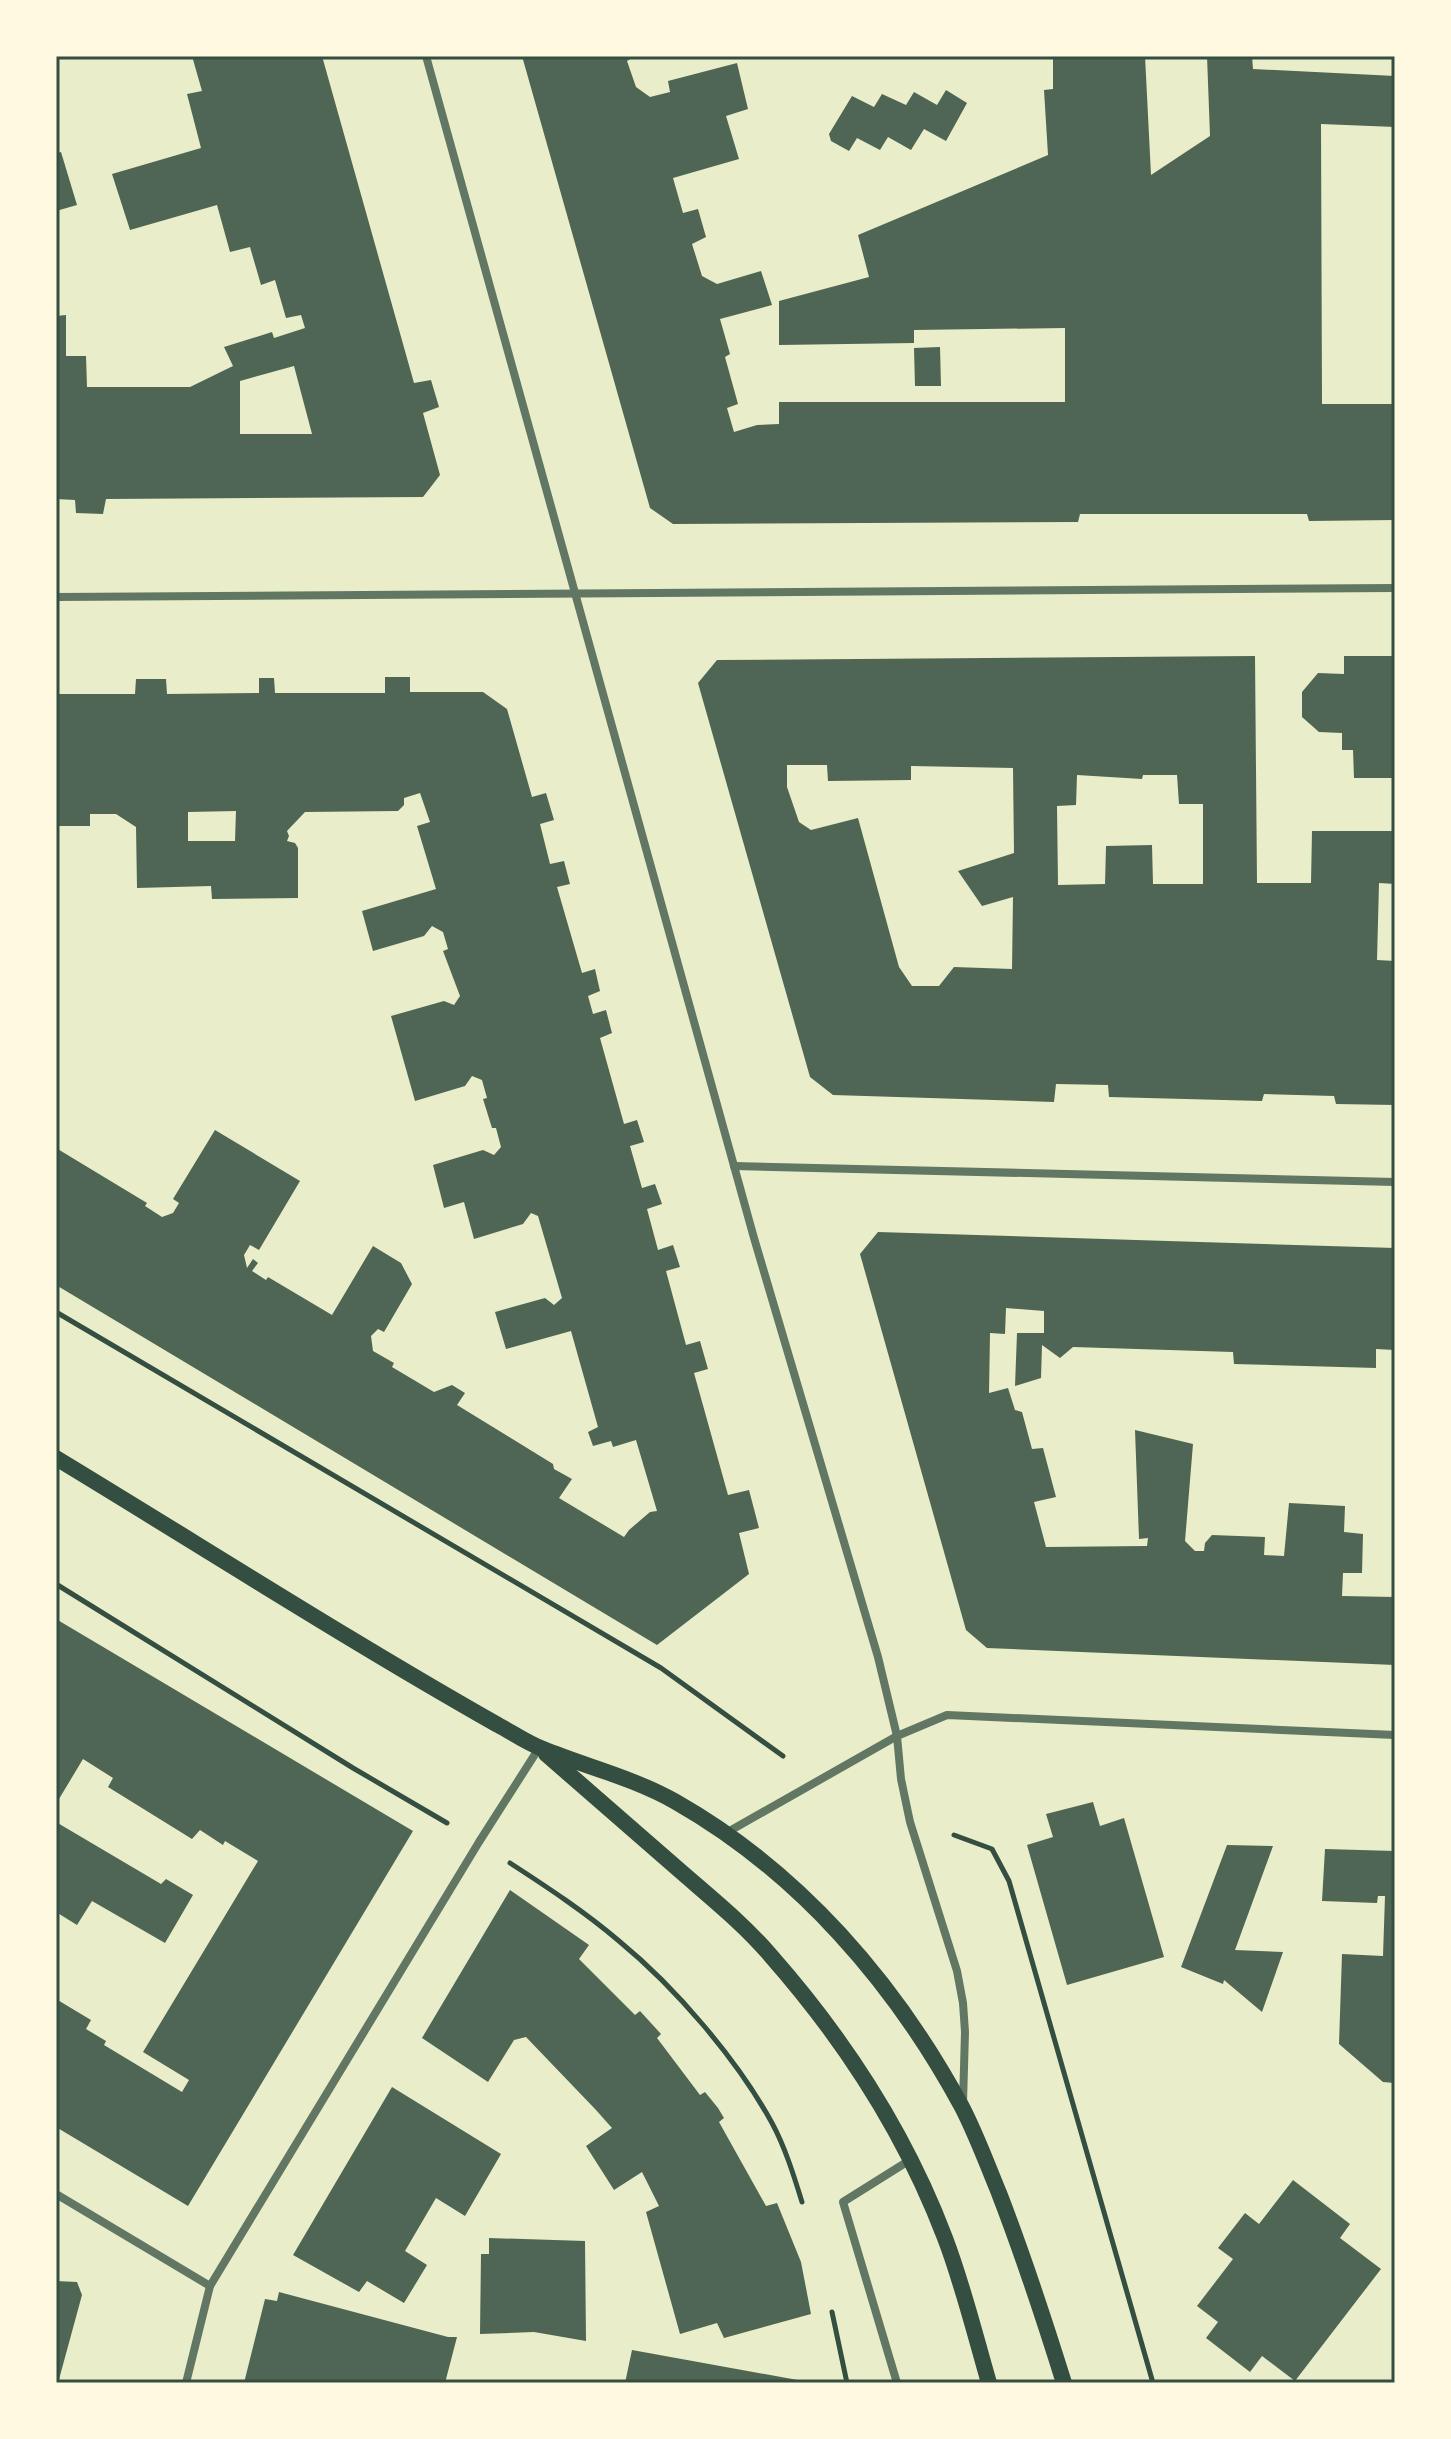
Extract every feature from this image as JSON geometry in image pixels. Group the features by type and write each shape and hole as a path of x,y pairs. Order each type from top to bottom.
{"main road":[{"path":"56,1458 417,1679 539,1748 626,1779 674,1801 726,1833 783,1877 831,1922 874,1975 916,2032 962,2108 1015,2235 1064,2383"},
{"path":"539,1748 719,1904 771,1955 825,2024 870,2089 910,2160 945,2238 989,2383"}],"street":[{"path":"426,56 758,1253 878,1657 897,1736 901,1779 910,1822 957,1971 963,2003 962,2108"},
{"path":"56,597 1395,588"},
{"path":"734,1166 1395,1182"},
{"path":"726,1833 897,1736 947,1715 1395,1735"},
{"path":"186,2383 210,2286 539,1748"},
{"path":"897,2383 843,2202 910,2160"},
{"path":"56,2194 210,2286"}],"path":[{"path":"56,1312 661,1668 775,1751 824,1777"},
{"path":"56,1584 353,1768 479,1842 620,1941 664,1982 727,2055 772,2123 797,2184 805,2214"},
{"path":"910,1822 992,1849 1009,1881 1153,2383"},
{"path":"830,2303 847,2383"}],"building":[{"path":"192,56 322,56 414,383 431,380 439,407 423,413 440,475 423,497 106,499 103,514 76,513 75,500 56,499 56,316 66,315 66,356 86,356 87,387 190,387 233,366 224,347 272,332 274,338 305,328 301,315 286,318 275,280 261,285 250,247 230,252 217,205 130,230 112,174 201,148 187,94 202,91","holes":["294,366 312,434 240,434 240,381"]},
{"path":"522,56 635,56 627,61 636,87 650,97 670,92 668,81 737,63 748,109 726,116 739,159 673,178 683,213 698,209 706,237 692,244 702,276 717,284 761,271 772,305 720,319 730,354 725,357 738,404 727,408 734,432 757,425 779,424 779,402 1065,402 1065,328 914,330 914,343 779,345 779,301 869,277 858,235 1048,155 1044,90 1053,89 1053,56 1145,56 1151,175 1210,136 1207,56 1252,56 1253,69 1395,76 1395,127 1321,124 1322,404 1395,404 1395,520 1309,521 1307,514 1080,514 1078,522 673,524 650,508"},
{"path":"946,90 967,103 946,141 924,129 911,150 888,137 880,150 857,138 849,151 831,141 829,134 852,96 874,107 882,94 906,105 914,92 937,105"},
{"path":"61,152 77,205 56,211 56,153"},
{"path":"940,347 941,386 915,386 914,348"},
{"path":"1255,656 1257,883 1311,883 1312,831 1395,831 1395,884 1379,883 1377,960 1395,961 1395,1105 1336,1104 1334,1096 1264,1094 1262,1101 1109,1097 1108,1085 1056,1084 1054,1102 833,1095 810,1077 698,683 717,660","holes":["787,765 827,765 828,781 911,780 911,766 1013,768 1014,853 958,871 982,906 1013,897 1012,969 954,967 939,986 912,986 899,967 858,818 811,830 799,822 787,787","1077,775 1142,779 1143,775 1177,775 1179,804 1203,804 1203,884 1153,884 1152,845 1106,846 1105,884 1058,885 1057,806 1076,805"]},
{"path":"1344,656 1395,656 1395,778 1354,778 1353,750 1342,750 1342,733 1319,732 1302,717 1302,692 1318,673 1344,674"},
{"path":"385,677 410,677 410,692 483,692 507,709 532,797 546,793 554,820 540,824 550,864 564,861 570,884 557,887 582,973 595,969 600,991 588,996 593,1014 606,1010 612,1033 600,1038 624,1124 637,1120 644,1142 630,1146 642,1188 655,1184 662,1204 647,1209 658,1250 673,1245 680,1267 666,1271 686,1345 700,1341 708,1369 694,1373 728,1495 749,1490 759,1528 739,1533 749,1574 657,1645 56,1285 56,1148 147,1203 145,1206 162,1217 173,1213 179,1203 173,1199 215,1130 300,1181 259,1250 250,1245 244,1255 247,1268 253,1259 258,1263 252,1271 266,1280 268,1277 332,1315 373,1246 401,1263 412,1284 384,1332 378,1329 371,1336 373,1351 394,1363 392,1367 434,1392 452,1385 465,1393 457,1405 572,1479 559,1498 624,1537 650,1512 657,1511 636,1440 613,1447 611,1441 593,1446 588,1432 598,1427 571,1331 506,1349 495,1312 545,1298 554,1305 562,1298 538,1216 531,1213 523,1224 474,1239 464,1202 444,1208 433,1165 483,1150 494,1155 501,1147 483,1099 487,1098 482,1080 472,1076 465,1086 415,1101 391,1016 444,1001 454,1005 460,996 443,951 448,949 443,932 432,926 424,936 373,951 362,911 436,889 417,826 430,822 420,793 404,798 404,805 398,811 305,812 287,831 287,841 295,843 298,848 298,898 212,899 211,886 137,888 136,827 116,814 90,814 90,826 56,826 56,694 135,694 136,679 166,679 167,694 259,693 259,678 274,678 275,693 385,693","holes":["236,811 235,841 188,841 188,812"]},
{"path":"878,1232 1395,1248 1395,1350 1376,1349 1376,1368 1234,1364 1233,1352 1073,1347 1060,1358 1042,1345 1041,1378 1015,1386 1017,1333 1044,1333 1044,1311 1006,1308 1005,1334 990,1333 989,1393 1008,1388 1015,1410 1022,1412 1032,1449 1043,1448 1056,1497 1034,1502 1046,1547 1147,1546 1148,1538 1139,1539 1135,1430 1193,1444 1185,1541 1195,1551 1204,1551 1205,1543 1212,1535 1265,1537 1264,1555 1284,1556 1289,1503 1345,1506 1344,1532 1363,1534 1362,1573 1343,1573 1342,1596 1395,1597 1395,1665 987,1648 966,1630 860,1254"},
{"path":"56,1619 413,1831 188,2206 56,2127 56,1999 91,2020 86,2029 106,2041 104,2045 182,2092 189,2080 143,2052 258,1861 200,1830 192,1839 108,1787 113,1778 83,1759 56,1804"},
{"path":"1093,1802 1100,1826 1124,1818 1164,1957 1067,1985 1027,1845 1053,1837 1046,1814"},
{"path":"56,1822 161,1884 166,1879 193,1895 165,1943 92,1901 77,1925 56,1912"},
{"path":"1227,1845 1273,1846 1235,1950 1283,1952 1262,2012 1224,1980 1223,1984 1181,1967"},
{"path":"1325,1849 1395,1851 1395,2083 1383,2082 1339,2044 1342,1954 1383,1956 1385,1896 1378,1896 1377,1903 1322,1901"},
{"path":"510,1890 589,1945 579,1959 635,2015 640,2011 661,2034 657,2038 700,2095 705,2092 718,2108 724,2118 719,2122 766,2206 777,2203 801,2262 811,2314 724,2338 717,2323 680,2334 646,2212 659,2206 642,2172 614,2190 586,2146 612,2128 526,2037 514,2040 488,2082 422,2038"},
{"path":"392,2087 501,2154 465,2216 436,2198 405,2251 427,2265 404,2303 367,2281 359,2292 293,2255"},
{"path":"1293,2180 1350,2224 1340,2238 1381,2269 1295,2381 1262,2356 1250,2372 1206,2338 1218,2322 1197,2306 1233,2259 1218,2248 1245,2213 1259,2224"},
{"path":"489,2238 585,2241 586,2341 534,2332 480,2334 481,2254 489,2254"},
{"path":"56,2281 77,2282 82,2295 58,2383 56,2383"},
{"path":"279,2292 457,2337 445,2383 244,2383 265,2299 277,2301"},
{"path":"632,2350 803,2381 803,2383 625,2383"}]}
